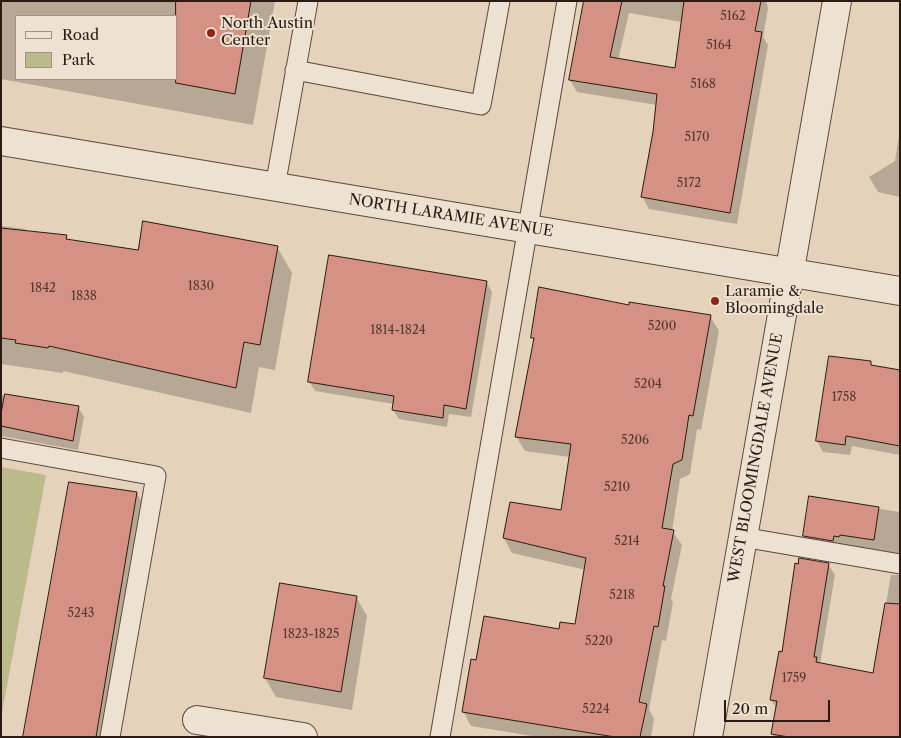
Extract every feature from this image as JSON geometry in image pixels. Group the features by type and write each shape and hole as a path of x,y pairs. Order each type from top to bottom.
{"street":[{"name":"WEST BLOOMINGDALE AVENUE","path":"708,737 838,1"},
{"name":"NORTH LARAMIE AVENUE","path":"1,141 900,291"},
{"path":"197,720 303,737"}],"lane":[{"path":"275,187 308,1"},
{"path":"295,70 481,105 500,1"},
{"path":"440,737 567,1"},
{"path":"1,448 156,476 110,737"},
{"path":"742,537 900,564"}],"green space":[{"path":"1,467 46,475 1,718"}],"building":[{"name":"North Austin Center","path":"176,1 251,1 235,94 176,83 176,80 178,80 178,15 176,15"},
{"path":"584,1 622,1 610,57 675,68 684,1 761,1 755,31 762,32 730,213 641,197 653,132 657,94 569,80"},
{"path":"143,221 278,246 260,345 244,342 236,388 49,346 48,348 15,343 16,340 1,338 1,228 67,235 66,239 138,250"},
{"path":"329,255 487,281 466,409 444,405 443,418 392,410 394,396 308,382"},
{"path":"539,287 629,305 629,302 711,315 693,416 689,415 682,460 673,464 662,528 674,530 663,586 665,586 658,627 654,626 639,702 647,704 640,737 615,737 462,712 471,659 476,660 484,616 559,629 560,622 575,624 586,558 503,538 510,502 561,510 571,444 515,437 534,338 531,338"},
{"path":"829,356 871,361 871,365 900,370 900,446 846,436 845,445 816,441"},
{"path":"5,394 79,406 73,441 1,426"},
{"path":"69,482 137,492 96,737 23,737"},
{"path":"809,496 879,507 874,540 840,535 839,537 834,536 833,541 803,536"},
{"path":"799,558 829,563 814,657 817,657 816,662 873,673 885,603 900,604 900,737 789,737 771,734 777,701 770,700 779,651 782,652 795,563 798,564"},
{"path":"280,583 357,596 341,692 264,678"}],"place":[{"name":"North Austin Center","path":"211,33"},
{"name":"Laramie & Bloomingdale","path":"715,301"}]}
